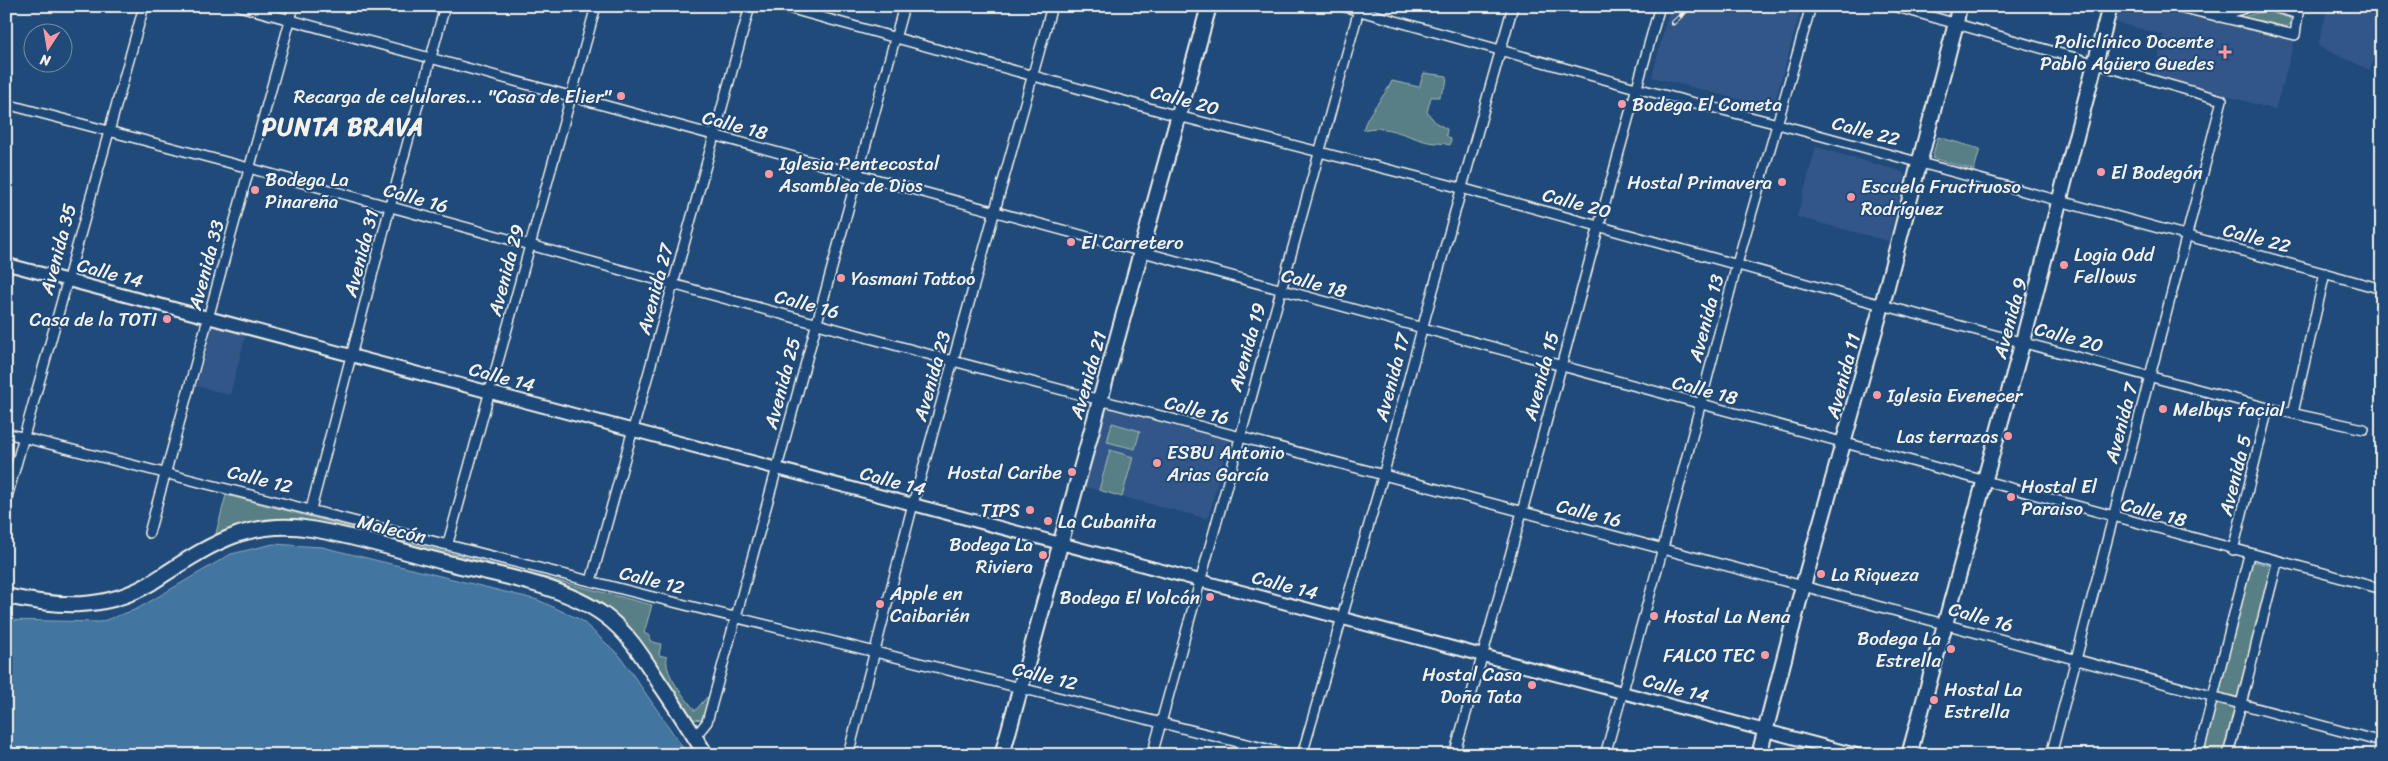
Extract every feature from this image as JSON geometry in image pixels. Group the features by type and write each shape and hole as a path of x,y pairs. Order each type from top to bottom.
{"main road":[{"name":"Avenida 21","path":"1002,755 1209,6"},
{"name":"Avenida 11","path":"1759,755 1803,586 1882,305 1959,6"},
{"name":"Avenida 9","path":"1909,755 2023,341 2110,6"},
{"name":"Malecón","path":"6,596 56,605 78,606 100,602 131,593 180,564 240,534 283,527 311,529 543,588 587,604 606,616 627,635 706,755"}],"street":[{"name":"Avenida 35","path":"6,501 144,6"},
{"name":"Calle 18","path":"239,6 2277,563 2382,589"},
{"name":"Avenida 33","path":"149,533 294,6"},
{"name":"Avenida 31","path":"311,509 350,355 446,6"},
{"name":"Avenida 29","path":"448,543 596,6"},
{"name":"Avenida 27","path":"591,581 750,6"},
{"name":"Calle 20","path":"781,6 1178,116 1461,188 1882,305 2023,341 2268,408 2364,429"},
{"name":"Avenida 25","path":"695,737 707,722 904,6"},
{"name":"Avenida 23","path":"848,755 913,504 1052,6"},
{"name":"Calle 22","path":"1342,6 1359,9 1636,88 1778,124 2382,289"},
{"name":"Avenida 17","path":"1302,755 1343,618 1513,6"},
{"name":"Avenida 15","path":"1454,755 1660,6"},
{"name":"Avenida 13","path":"1605,755 1663,548 1699,405 1811,6"},
{"path":"1894,6 2096,63"},
{"path":"2175,6 2294,35 2298,14 2271,6"},
{"path":"2218,17 2250,6"},
{"name":"Avenida 19","path":"1152,755 1199,580 1359,9"},
{"name":"Avenida 7","path":"2051,755 2222,100 2096,63"},
{"name":"Calle 16","path":"6,104 249,168 953,362 1520,513 1663,548 2382,743"},
{"name":"Calle 14","path":"6,264 1858,755"},
{"path":"2293,413 2325,273"},
{"name":"Avenida 5","path":"2233,550 2268,408"},
{"name":"Calle 12","path":"6,432 448,543 591,581 1291,755"},
{"path":"2198,755 2249,555"},
{"path":"2228,755 2277,563"},
{"path":"2379,755 2382,743"}],"shaded area":[{"path":"1670,6 1802,6 1773,108 1652,77"},
{"name":"Policlínico Docente Pablo Agüero Guedes","path":"2119,6 2155,6 2295,40 2275,110 2154,74 2163,35 2115,22"},
{"path":"2328,6 2382,6 2382,30 2370,70 2318,46"},
{"name":"Escuela Fructruoso Rodríguez","path":"1816,147 1903,172 1905,177 1888,241 1797,217"},
{"path":"212,326 246,334 230,395 197,386"},
{"name":"ESBU Antonio Arias García","path":"1106,406 1229,439 1208,519 1085,487"},
{"path":"273,544 322,547 538,600 581,620 620,656 688,755 6,755 6,620 100,622 137,609 231,554"}],"green space":[{"path":"2265,11 2290,18 2291,24 2286,27 2242,17"},
{"path":"1424,73 1447,76 1446,85 1439,97 1431,97 1427,112 1436,123 1447,129 1446,135 1451,139 1450,145 1427,142 1386,129 1363,130 1372,111 1392,81 1419,87"},
{"path":"1938,137 1980,149 1974,170 1932,158"},
{"path":"1112,423 1140,431 1135,449 1107,442"},
{"path":"1110,450 1133,457 1122,497 1099,490"},
{"path":"226,495 652,605 644,633 650,636 650,641 661,644 659,655 667,657 667,664 672,678 695,711 707,697 710,700 701,720 690,717 640,641 603,608 319,526 215,537"},
{"path":"2252,561 2271,566 2222,755 2203,755"}],"railway":[{"path":"1673,23 1691,6"}],"place":[{"name":"Policlínico Docente Pablo Agüero Guedes","path":"2225,52"},
{"name":"Recarga de celulares... \"Casa de Elier\"","path":"621,96"},
{"name":"Bodega El Cometa","path":"1622,104"},
{"name":"El Bodegón","path":"2101,172"},
{"name":"Iglesia Pentecostal Asamblea de Dios","path":"769,174"},
{"name":"Hostal Primavera","path":"1782,182"},
{"name":"Bodega La Pinareña","path":"255,190"},
{"name":"Escuela Fructruoso Rodríguez","path":"1851,197"},
{"name":"El Carretero","path":"1071,242"},
{"name":"Logia Odd Fellows","path":"2064,265"},
{"name":"Yasmani Tattoo","path":"841,278"},
{"name":"Casa de la TOTI","path":"167,319"},
{"name":"Iglesia Evenecer","path":"1877,395"},
{"name":"Melbys facial","path":"2163,409"},
{"name":"Las terrazas","path":"2008,436"},
{"name":"ESBU Antonio Arias García","path":"1157,463"},
{"name":"Hostal Caribe","path":"1072,472"},
{"name":"Hostal El Paraiso","path":"2011,497"},
{"name":"TIPS","path":"1030,510"},
{"name":"La Cubanita","path":"1048,521"},
{"name":"Bodega La Riviera","path":"1043,555"},
{"name":"La Riqueza","path":"1821,574"},
{"name":"Bodega El Volcán","path":"1210,597"},
{"name":"Apple en Caibarién","path":"880,604"},
{"name":"Hostal La Nena","path":"1654,616"},
{"name":"Bodega La Estrella","path":"1951,649"},
{"name":"FALCO TEC","path":"1765,655"},
{"name":"Hostal Casa Doña Tata","path":"1532,685"},
{"name":"Hostal La Estrella","path":"1934,700"}],"district":[{"name":"PUNTA BRAVA","path":"343,127"}]}
